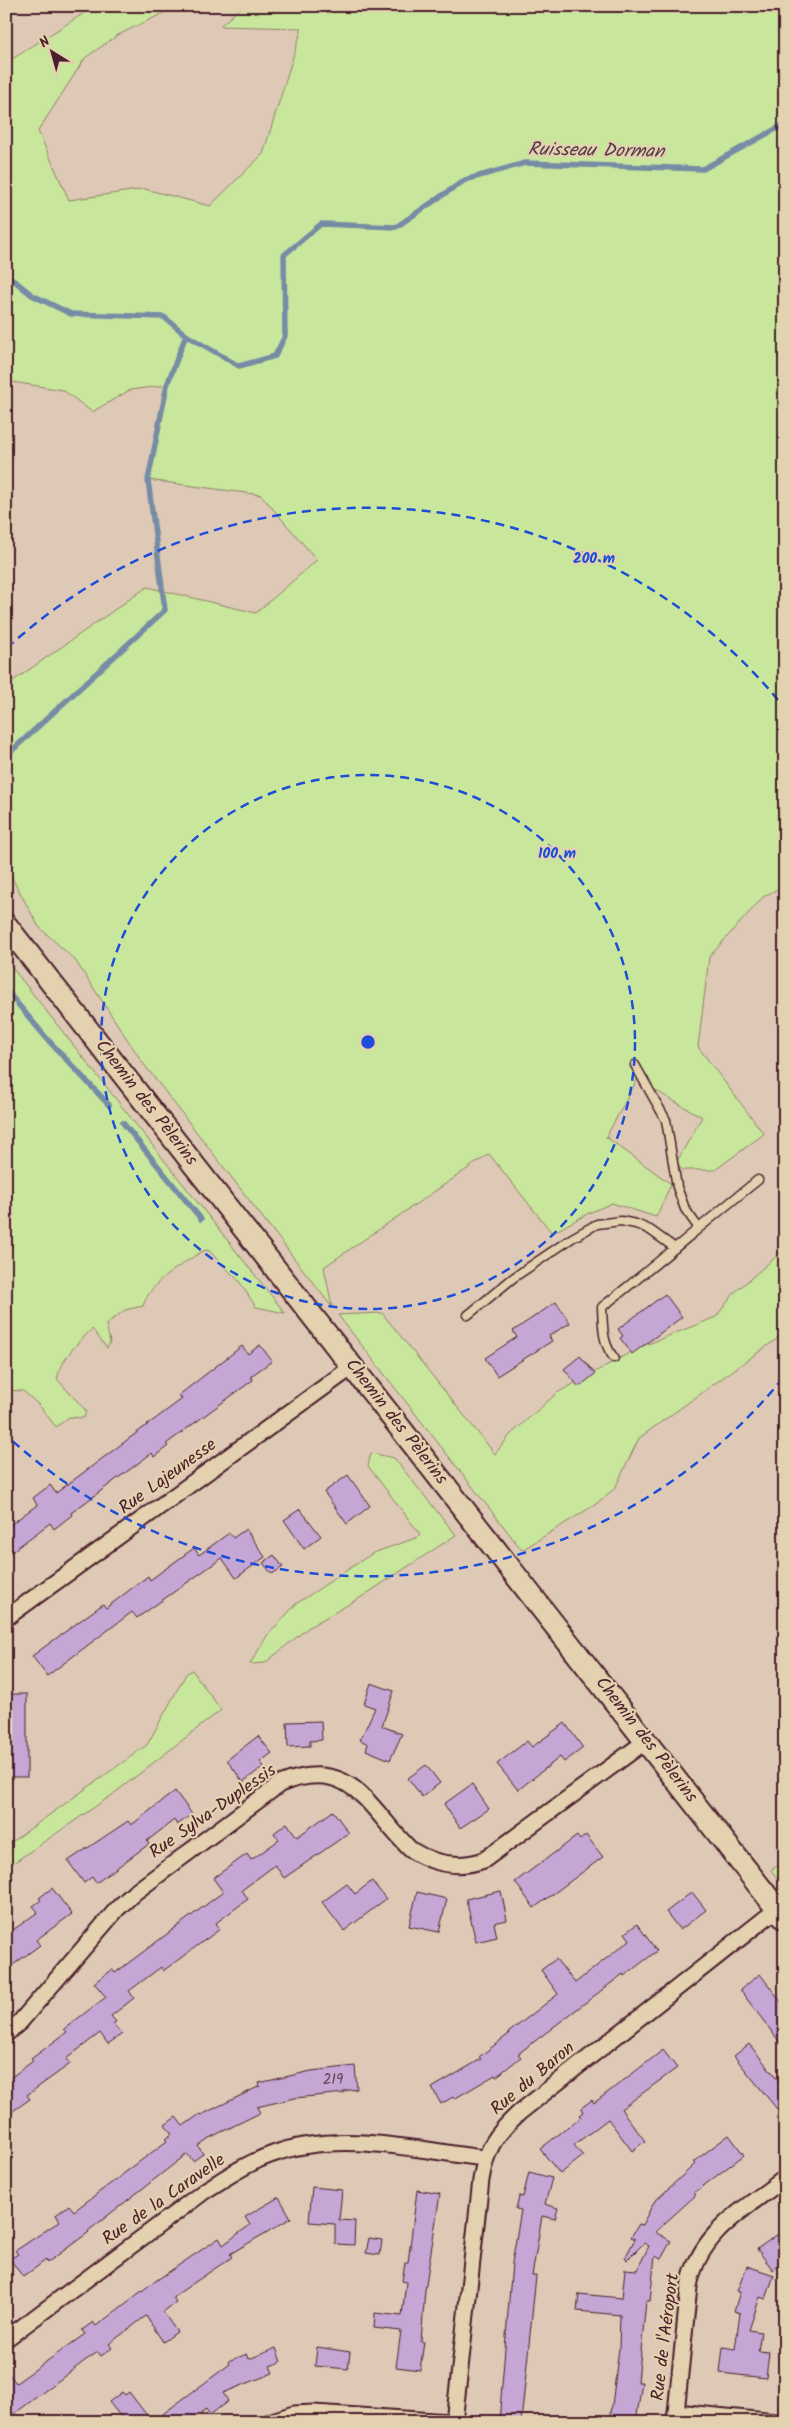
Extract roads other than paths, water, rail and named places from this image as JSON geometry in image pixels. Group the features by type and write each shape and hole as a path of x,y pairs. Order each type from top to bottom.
{"street":[{"name":"Chemin des Pèlerins","path":"6,925 781,1914"},
{"name":"Rue Lajeunesse","path":"6,1618 352,1367"},
{"name":"Rue Sylva-Duplessis","path":"6,2034 20,2022 117,1909 134,1893 280,1784 295,1778 310,1776 324,1776 342,1781 360,1792 411,1850 422,1857 449,1865 470,1865 484,1860 646,1741"},
{"name":"Rue du Baron","path":"454,2422 484,2158 491,2144 504,2126 520,2112 781,1914"},
{"name":"Rue de la Caravelle","path":"6,2339 206,2190 239,2169 273,2154 309,2145 344,2143 484,2158"},
{"name":"Rue de l'Aéroport","path":"676,2417 691,2271 698,2254 709,2238 785,2178"},
{"path":"269,2422 294,2414 314,2412 450,2422"},
{"path":"676,2417 776,2422"}],"lane":[{"path":"635,1065 666,1120 677,1187 685,1209 698,1227"},
{"path":"614,1358 607,1348 604,1338 602,1307 758,1180"},
{"path":"468,1315 513,1278 572,1238 598,1224 621,1221 636,1224 650,1230 675,1248"}],"waterway":[{"name":"Ruisseau Dorman","path":"6,274 32,295 71,314 164,317 186,335 239,366 275,356 285,336 284,255 321,224 396,227 465,180 525,163 703,169 785,124"},
{"path":"6,756 165,610 148,480 167,385 186,335"},
{"path":"6,990 49,1041 109,1105"},
{"path":"123,1123 201,1219"}]}
